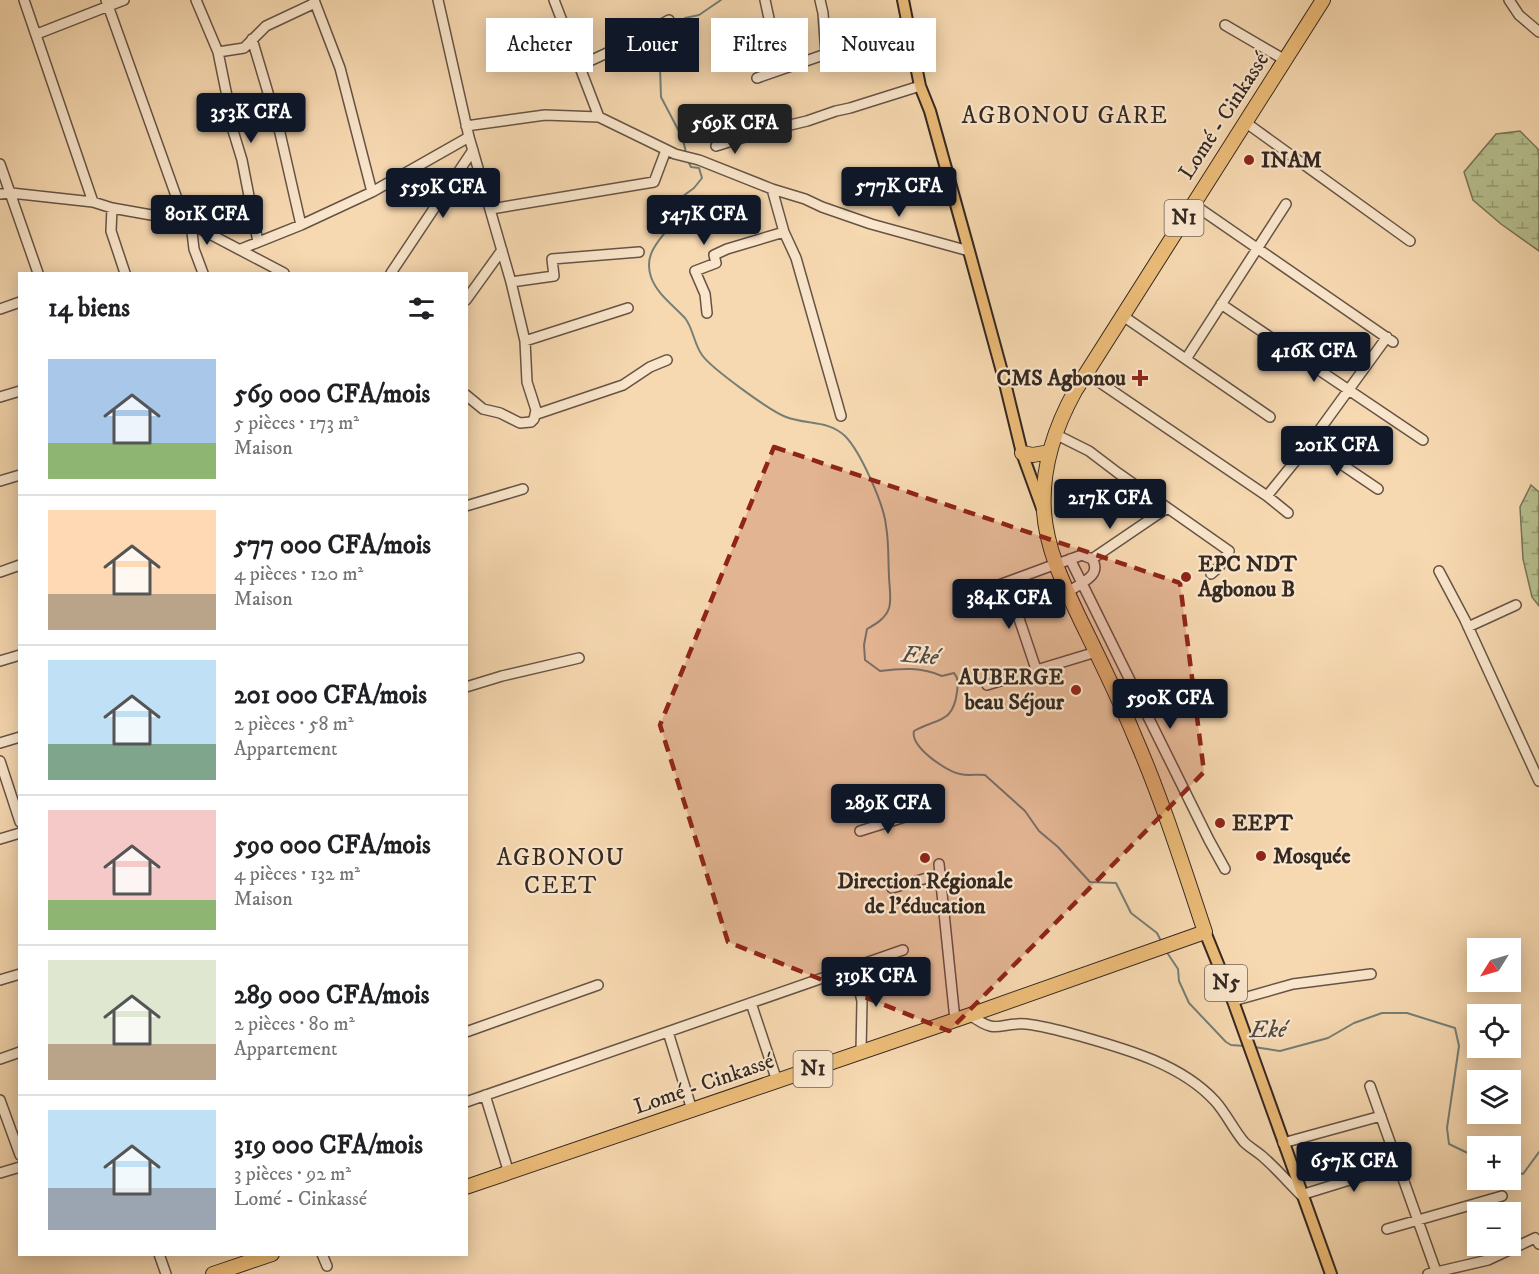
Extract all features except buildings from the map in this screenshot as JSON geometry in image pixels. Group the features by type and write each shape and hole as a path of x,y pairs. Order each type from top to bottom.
{"highway":[{"name":"Lomé - Cinkassé","path":"1074,605 1076,586 1062,562 1044,515 1044,487 1052,442 1066,408 1086,373 1323,0"},
{"name":"Lomé - Cinkassé","path":"1052,442 1049,503 1053,536 1074,605"},
{"path":"1022,453 1033,455 1052,442"},
{"name":"N1","path":"1074,605 1146,765 1205,932"},
{"name":"Lomé - Cinkassé","path":"468,1186 1205,932"},
{"path":"213,1274 243,1259 260,1256"}],"main road":[{"path":"903,0 920,86 930,111 969,251 1022,453 1044,515"},
{"name":"N5","path":"1205,932 1233,1001 1331,1274"}],"street":[{"path":"24,0 93,202"},
{"path":"37,34 107,3 124,0"},
{"path":"196,0 218,52 231,124 242,160 258,242"},
{"path":"438,0 466,126 491,209 525,341 527,382 536,410 534,419 531,422 520,423 500,413 483,409 468,396"},
{"path":"554,0 561,18"},
{"path":"765,0 769,18"},
{"path":"820,0 823,18"},
{"path":"1509,0 1519,15 1539,32"},
{"path":"218,52 244,48 266,26 315,1 340,68 372,192"},
{"path":"107,3 188,222 194,249 203,272"},
{"path":"1225,25 1285,60"},
{"path":"252,39 280,133 301,225"},
{"path":"581,72 598,117"},
{"path":"757,78 772,72"},
{"path":"716,146 748,136 763,128 807,121 920,86"},
{"path":"466,126 545,115 598,117 675,154 699,160 871,224 969,251"},
{"path":"1245,122 1410,241"},
{"path":"241,249 301,225 372,192 469,137"},
{"path":"392,272 473,150"},
{"path":"491,209 654,182 666,150"},
{"path":"0,164 38,272"},
{"path":"772,189 784,232 796,258 841,416"},
{"path":"0,194 11,193 93,202 111,208 188,222 282,272"},
{"path":"1193,204 1390,340 1348,390 1310,443 1267,496"},
{"path":"1186,359 1286,204"},
{"path":"111,208 111,231 125,272"},
{"path":"707,313 705,294 695,271 716,263 714,255 784,232"},
{"path":"468,297 502,250"},
{"path":"511,282 554,276 552,259 639,252"},
{"path":"0,309 18,303"},
{"path":"1221,304 1423,440"},
{"path":"525,341 628,308"},
{"path":"1123,316 1270,417"},
{"path":"537,414 623,385 640,372 667,360"},
{"path":"1086,373 1267,496 1288,513"},
{"path":"0,397 18,392"},
{"path":"1052,442 1089,451 1229,551 1219,567 1211,574"},
{"path":"1310,443 1378,489"},
{"path":"0,481 18,476"},
{"path":"468,505 523,489"},
{"path":"1092,559 1167,508"},
{"path":"962,599 1082,555 1092,559 1096,567 1094,573 1076,586 1226,869"},
{"path":"0,572 18,567"},
{"path":"1439,571 1468,627 1539,781"},
{"path":"1006,583 1036,669"},
{"path":"1468,627 1515,605"},
{"path":"987,684 1096,652"},
{"path":"0,661 18,656"},
{"path":"468,686 579,658"},
{"path":"0,743 18,738"},
{"path":"0,761 18,816"},
{"path":"860,831 908,816"},
{"path":"0,839 18,834"},
{"path":"939,864 955,1020"},
{"path":"892,888 941,874"},
{"path":"468,1101 903,950"},
{"path":"854,968 862,1001 861,1052"},
{"path":"1233,1001 1293,984 1371,974"},
{"path":"0,980 18,975"},
{"path":"468,1031 598,986"},
{"path":"751,1003 777,1081"},
{"path":"970,1015 988,1027 999,1028 1022,1024 1081,1036 1136,1054 1175,1071 1214,1100 1246,1144 1260,1154 1301,1195 1398,1165"},
{"path":"668,1032 692,1110"},
{"path":"0,1059 18,1053"},
{"path":"1370,1086 1418,1220 1434,1273 1488,1260 1535,1238 1539,1244"},
{"path":"485,1095 509,1173"},
{"path":"0,1100 18,1150"},
{"path":"1283,1143 1381,1116"},
{"path":"0,1173 18,1168"},
{"path":"1387,1229 1502,1197"},
{"path":"160,1256 166,1274"},
{"path":"323,1256 327,1266"}],"highlighted area":[{"path":"774,447 1180,583 1204,772 949,1031 728,942 660,725"}],"green space":[{"path":"1520,131 1539,150 1539,251 1501,224 1473,200 1464,172 1496,134"},
{"path":"1531,485 1539,492 1539,606 1532,597 1523,559 1520,507"}],"waterway":[{"name":"Eké","path":"686,153 683,139 661,97 660,68 678,26 685,18 699,15 721,0"},
{"name":"Eké","path":"687,159 691,167 699,168 702,178 694,188 679,199 676,217 652,251 649,267 651,277 661,294 685,318 702,355 728,379 786,417 832,427 851,443 864,465 884,516 888,538 890,596 886,615 867,629 864,645 865,660 880,671 912,669 942,676 954,673 958,684 952,710 943,719 914,731 914,737 923,751 954,772 963,775 985,775 1025,811 1039,831 1058,847 1090,882 1116,883 1131,913 1157,933 1162,943"},
{"name":"Eké","path":"1166,951 1178,969 1179,981 1189,1003 1226,1042 1231,1045 1245,1046"},
{"name":"Eké","path":"1254,1047 1280,1051 1328,1038 1354,1023 1382,1013 1407,1013 1455,1028 1459,1046 1447,1128 1449,1144 1467,1153"},
{"name":"Eké","path":"1521,1173 1523,1174 1539,1152"}],"place":[{"name":"INAM","path":"1249,160"},
{"name":"CMS Agbonou","path":"1140,378"},
{"name":"EPC NDT Agbonou B","path":"1186,577"},
{"name":"AUBERGE beau Séjour","path":"1076,690"},
{"name":"EEPT","path":"1220,823"},
{"name":"Mosquée","path":"1261,856"},
{"name":"Direction Régionale de l'éducation","path":"925,858"}],"district":[{"name":"AGBONOU GARE","path":"1065,116"},
{"name":"AGBONOU CEET","path":"561,872"}]}
